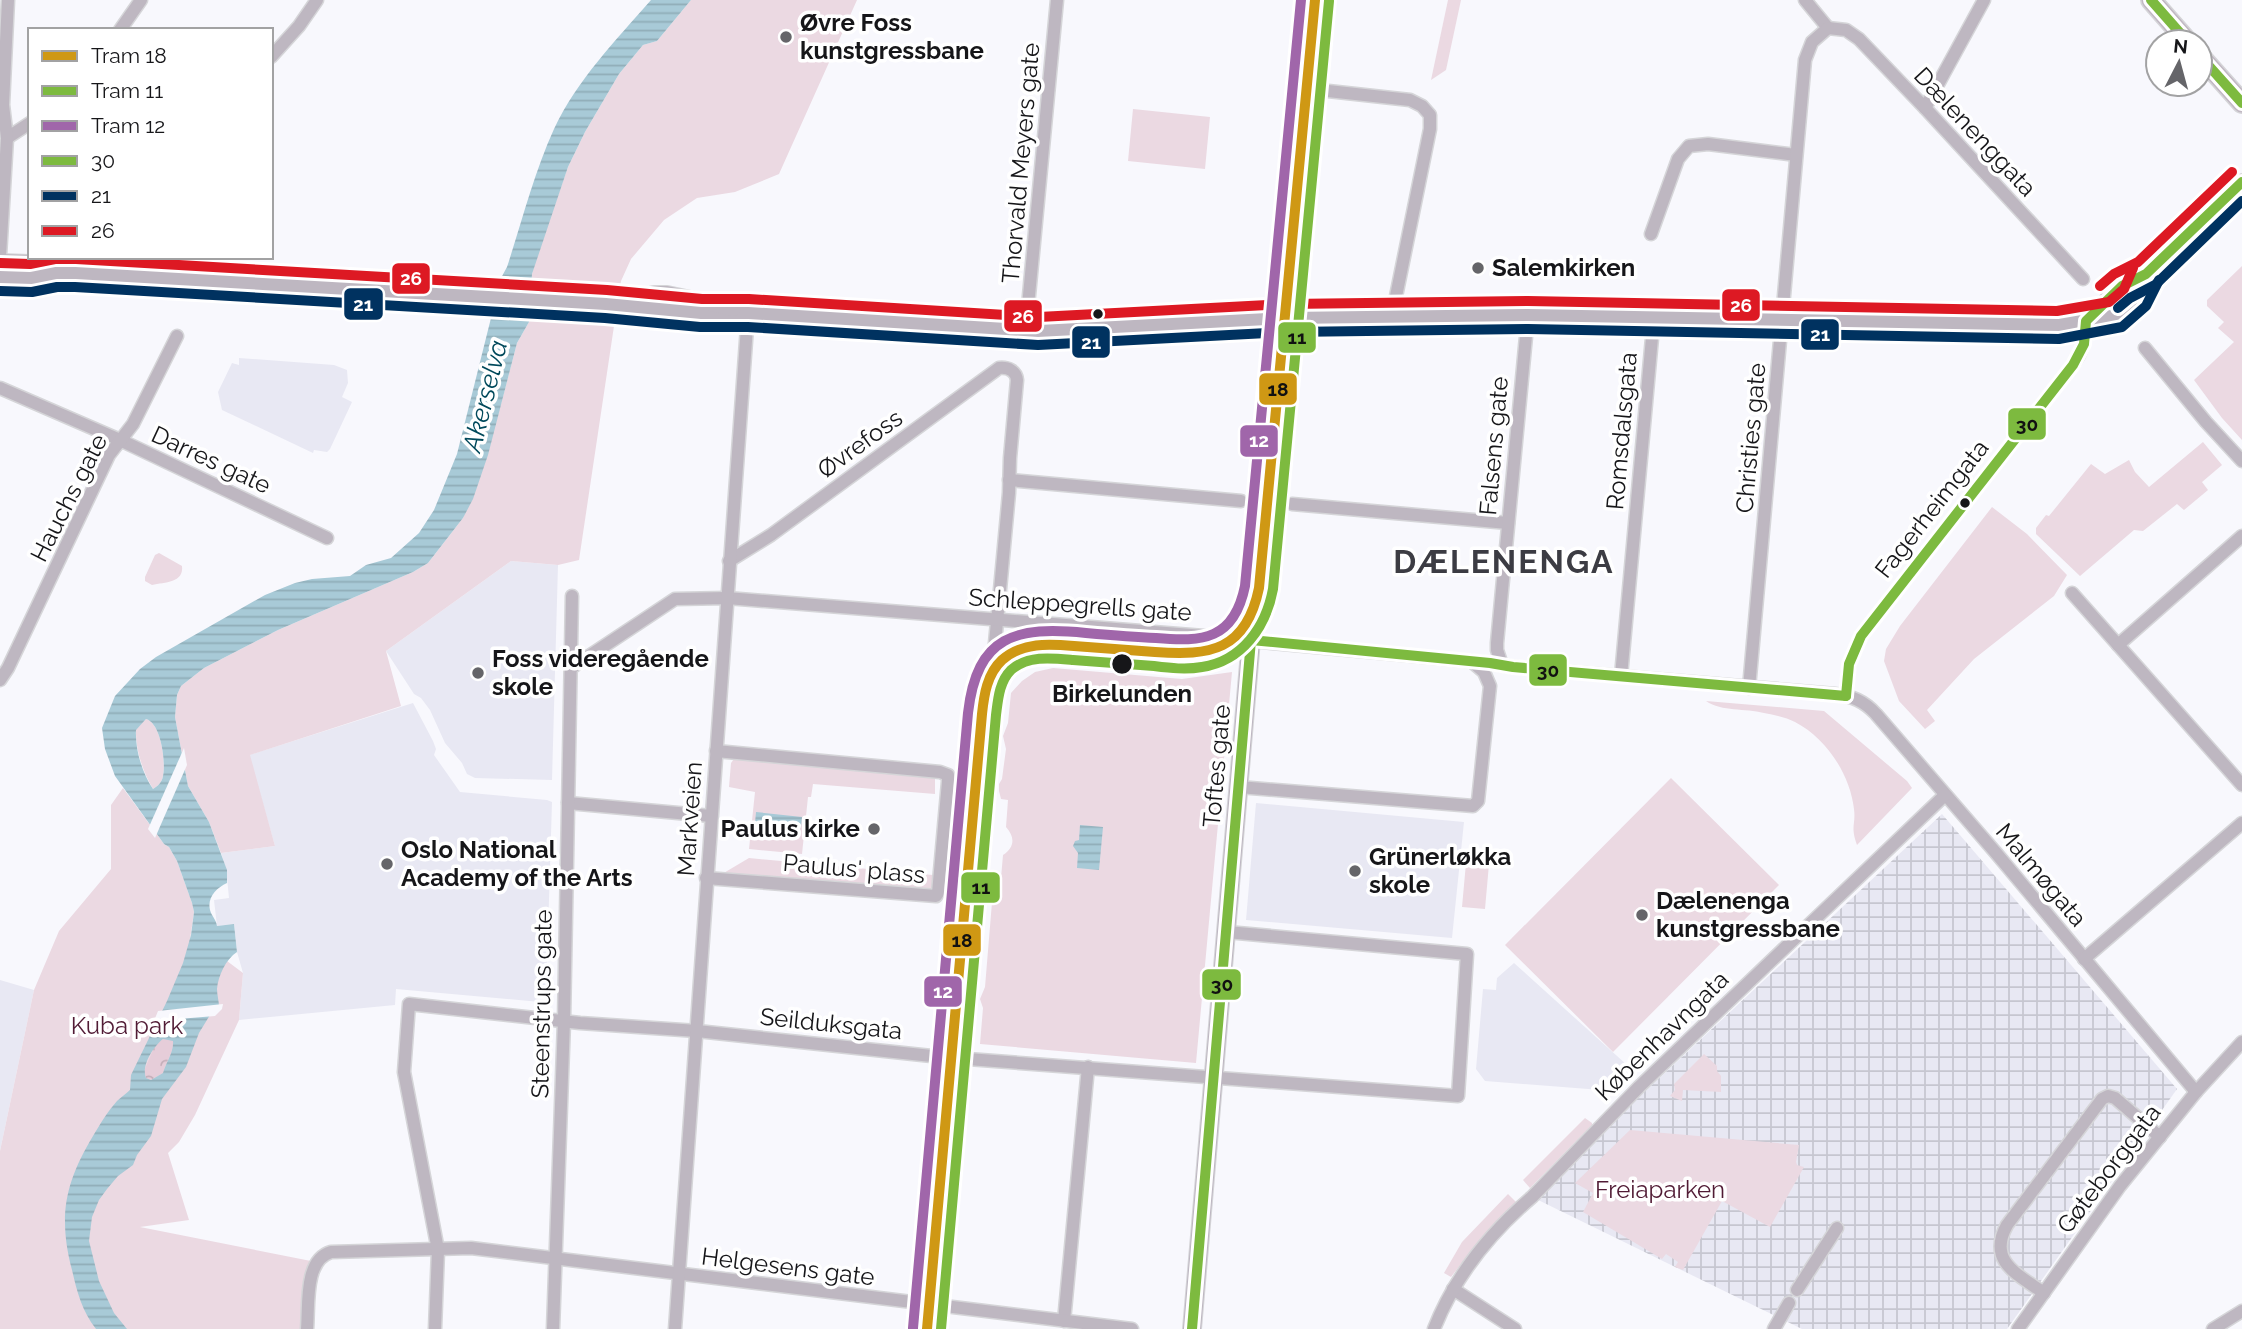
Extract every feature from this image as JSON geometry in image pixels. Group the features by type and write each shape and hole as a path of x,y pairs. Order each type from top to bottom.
{"main road":[{"name":"Toftes gate","path":"1192,1329 1251,640 1262,590 1318,0"},
{"path":"2151,0 2176,28"},
{"path":"2214,72 2242,103"}],"street":[{"path":"0,256 7,138 3,106 8,0"},
{"path":"121,28 141,0"},
{"path":"273,55 299,26 317,0"},
{"name":"Thorvald Meyers gate","path":"1030,331 1028,318 1031,281 1058,0"},
{"path":"1805,0 1828,29"},
{"path":"1925,108 1984,0"},
{"name":"Dælenenggata","path":"1828,29 1839,28 1852,32 2083,279"},
{"name":"Christies gate","path":"1749,688 1796,155 1808,50 1818,36 1828,29"},
{"path":"1310,89 1410,100 1422,106 1430,115 1430,129 1392,316"},
{"path":"7,138 28,124"},
{"path":"1651,234 1678,159 1689,146 1708,144 1796,155"},
{"path":"0,277 31,278 77,265 701,313 748,313 1030,331 1288,318 1528,315 2047,325 2115,315 2135,298 2146,274 2242,182"},
{"path":"0,262 30,263 56,273"},
{"name":"Markveien","path":"675,1329 748,313"},
{"name":"Falsens gate","path":"1502,665 1497,643 1528,315"},
{"name":"Romsdalsgata","path":"1621,676 1654,316"},
{"name":"Fagerheimgata","path":"1846,696 1849,664 1861,636 2073,365 2087,334 2086,321"},
{"name":"Hauchs gate","path":"0,680 109,456 133,424 177,336"},
{"path":"2145,348 2242,461"},
{"name":"Øvrefoss","path":"729,561 780,529 999,368 1015,373 1017,380 1009,480"},
{"name":"Darres gate","path":"0,388 120,440 327,538"},
{"path":"931,1329 1009,480 1241,501"},
{"path":"1292,504 1508,523"},
{"path":"2118,645 2242,536"},
{"path":"2073,593 2242,785"},
{"name":"Steenstrups gate","path":"553,1329 564,1021 572,596"},
{"name":"Schleppegrells gate","path":"571,668 675,599 727,598 1251,640 1513,667 1846,696"},
{"path":"1239,787 1473,806 1478,801 1490,686 1484,672 1470,661"},
{"name":"Malmøgata","path":"1846,696 1862,701 1869,707 2196,1092"},
{"name":"Paulus' plass","path":"706,878 936,897 948,782 948,775 940,772 716,751"},
{"name":"Københavngata","path":"1434,1329 1453,1289 1483,1246 1600,1125 1945,795"},
{"path":"568,803 711,816"},
{"path":"2084,959 2242,822"},
{"name":"Seilduksgata","path":"438,1251 404,1072 409,1004 956,1057 1458,1096 1467,954 1227,932"},
{"name":"Gøteborggata","path":"2018,1329 2120,1186 2196,1092 2242,1042"},
{"path":"1064,1321 1088,1067"},
{"path":"2044,1293 2003,1261 1999,1247 2007,1225 2102,1100 2108,1096 2115,1098 2160,1137"},
{"path":"1797,1290 1837,1228"},
{"name":"Helgesens gate","path":"307,1329 312,1270 323,1255 331,1252 471,1248 1132,1329"},
{"path":"435,1329 438,1251"},
{"path":"1453,1289 1515,1329"},
{"path":"1774,1329 1789,1303"},
{"path":"2213,1329 2242,1311"}],"shaded area":[{"path":"239,358 334,365 347,370 348,383 342,397 352,402 327,452 314,450 313,453 222,410 218,392 232,363 239,365"},
{"name":"Foss videregående skole","path":"511,561 558,565 552,780 475,778 467,774 462,763 445,743 430,710 421,698 414,694 386,651"},
{"name":"Oslo National Academy of the Arts","path":"413,703 433,741 436,749 434,755 460,792 552,802 546,997 540,1002 396,989 395,1005 239,1020 243,973 237,952 234,924 217,926 214,900 229,898 226,868 221,853 275,846 249,755"},
{"name":"Grünerløkka skole","path":"1256,803 1464,822 1452,938 1246,920"},
{"path":"1942,814 2177,1089 2007,1329 1802,1329 1532,1197"},
{"path":"1514,963 1627,1065 1601,1090 1485,1081 1476,1069 1483,989 1496,990 1497,978"},
{"path":"0,980 34,990 0,1151"}],"green space":[{"path":"691,0 857,0 779,174 735,192 697,198 664,220 631,259 621,281 579,560 558,565 511,561 386,651 401,706 250,755 275,846 221,853 209,822 188,786 175,717 177,695 181,686 204,668 278,630 413,572 428,563 463,518 501,404 517,343 529,322 532,274 536,258 568,167 619,74 643,45 657,41"},
{"path":"1448,0 1461,0 1446,70 1431,80"},
{"path":"1133,109 1210,117 1205,169 1128,161"},
{"path":"2242,266 2242,440 2194,380 2234,342 2218,328 2224,322 2207,306 2207,300"},
{"path":"2203,442 2222,465 2202,482 2208,490 2184,510 2177,504 2143,531 2134,530 2080,576 2036,534 2036,528 2046,515 2049,516 2091,464 2105,474 2129,460 2135,472 2149,487"},
{"path":"1992,507 2027,534 2067,575 2054,596 1974,659 1927,710 1935,721 1925,729 1899,701 1884,661 1886,649 1900,626"},
{"path":"159,553 182,566 182,572 173,581 152,585 145,581 145,577 155,555"},
{"name":"Birkelunden","path":"1053,668 1182,679 1232,672 1196,1063 980,1044 983,1008 980,999 985,987 994,878 1001,878 1003,855 1010,849 1012,842 1006,827 1008,800 1001,799 999,791 1006,749 1003,736 1008,723 1011,693 1035,672"},
{"path":"1706,701 1824,711 1912,788 1857,845 1852,796 1835,758 1817,737 1784,717 1719,707"},
{"path":"146,719 159,735 163,753 162,778 160,784 153,789 140,760 136,737 136,729"},
{"path":"734,759 935,777 935,794 813,784 811,797 808,797 802,854 749,849 755,792 729,787 731,763"},
{"name":"Dælenenga kunstgressbane","path":"1671,778 1779,885 1613,1052 1505,945"},
{"name":"Kuba park","path":"123,788 177,861 194,912 189,947 227,961 243,973 239,1020 195,1115 179,1142 168,1153 189,1220 140,1227 316,1262 307,1329 0,1329 0,1151 34,990 59,931 111,869 111,805"},
{"path":"749,858 933,875 931,893 722,874"},
{"path":"1466,863 1489,864 1485,909 1462,907"},
{"path":"163,1039 173,1040 172,1049 163,1073 151,1080 146,1078 144,1071 155,1045"},
{"path":"1704,1054 1717,1066 1721,1076 1721,1092 1683,1090 1682,1101 1670,1096 1675,1090 1674,1084"},
{"path":"1585,1118 1592,1125 1530,1188 1523,1180"},
{"name":"Freiaparken","path":"1630,1130 1799,1145 1796,1162 1804,1167 1770,1227 1722,1201 1683,1270 1675,1267 1678,1262 1666,1254 1662,1259 1583,1212 1593,1193 1575,1183"},
{"path":"1508,1194 1516,1202 1481,1238 1451,1277 1444,1273 1462,1242"}],"water":[{"name":"Akerselva","path":"651,0 691,0 657,41 643,45 619,74 568,167 532,274 529,322 517,343 488,455 473,499 463,518 428,563 413,572 278,630 204,668 181,686 177,695 175,717 188,786 209,822 227,870 227,883 213,894 210,910 217,926 234,924 237,952 226,963 219,979 219,1007 210,1015 199,1033 186,1067 162,1099 151,1136 133,1165 107,1189 92,1217 89,1241 99,1281 114,1313 127,1329 96,1329 81,1301 68,1251 65,1216 70,1185 83,1153 101,1122 117,1101 130,1090 131,1075 183,963 194,912 177,861 115,776 105,749 102,728 115,696 140,669 156,657 265,595 312,579 350,576 366,565 391,558 419,533 434,510 457,454 501,278 554,129 574,94 598,61","holes":["146,719 159,735 163,753 162,778 160,784 153,789 143,768 137,745 136,730","163,1039 173,1041 172,1049 163,1073 151,1080 146,1078 145,1068 155,1047"]},
{"path":"756,812 802,817 801,827 755,823"},
{"path":"1080,825 1103,827 1099,870 1077,868 1078,853 1073,846 1075,841 1079,840"}],"pier":[{"path":"497,280 535,282 533,317 489,315"},
{"path":"184,748 187,765 155,838 148,829"},
{"path":"223,1004 215,1016 154,1021 158,1011"}],"tram line":[{"name":"12","path":"913,1328 968,713 973,687 980,667 991,652 1004,641 1020,635 1061,631 1173,639 1202,638 1224,627 1240,604 1245,586 1301,0"},
{"name":"18","path":"927,1329 982,714 987,685 1002,660 1027,647 1065,645 1175,653 1209,650 1235,637 1253,609 1259,588 1315,0"},
{"name":"11","path":"941,1329 1000,691 1011,670 1025,662 1040,659 1178,668 1196,668 1216,663 1240,650 1250,640 1265,616 1273,589 1329,1"}],"transit line":[{"name":"30","path":"2151,0 2176,28"},
{"name":"30","path":"2214,72 2242,103"},
{"name":"26","path":"2100,286 2114,274 2138,262 2232,172"},
{"name":"30","path":"1846,696 1849,664 1861,636 2073,365 2084,344 2086,321 2122,286 2146,274 2242,182"},
{"name":"21","path":"2118,308 2130,298 2155,285 2242,201"},
{"name":"26","path":"0,263 30,264 55,259 76,259 607,290 702,299 749,299 1039,317 1287,304 1528,301 2057,311 2109,302 2124,289 2133,268"},
{"name":"21","path":"0,291 32,292 75,287 605,318 700,327 748,327 1038,345 1288,332 1528,329 2059,339 2122,327 2146,306 2159,280"},
{"name":"30","path":"1251,640 1513,667 1846,696"},
{"name":"30","path":"1192,1329 1251,640"}],"place":[{"name":"Øvre Foss kunstgressbane","path":"786,37"},
{"name":"Salemkirken","path":"1478,268"},
{"name":"Birkelunden","path":"1122,664"},
{"name":"Foss videregående skole","path":"478,673"},
{"name":"Paulus kirke","path":"874,829"},
{"name":"Oslo National Academy of the Arts","path":"387,864"},
{"name":"Grünerløkka skole","path":"1355,871"},
{"name":"Dælenenga kunstgressbane","path":"1642,915"}],"district":[{"name":"DÆLENENGA","path":"1504,562"}]}
